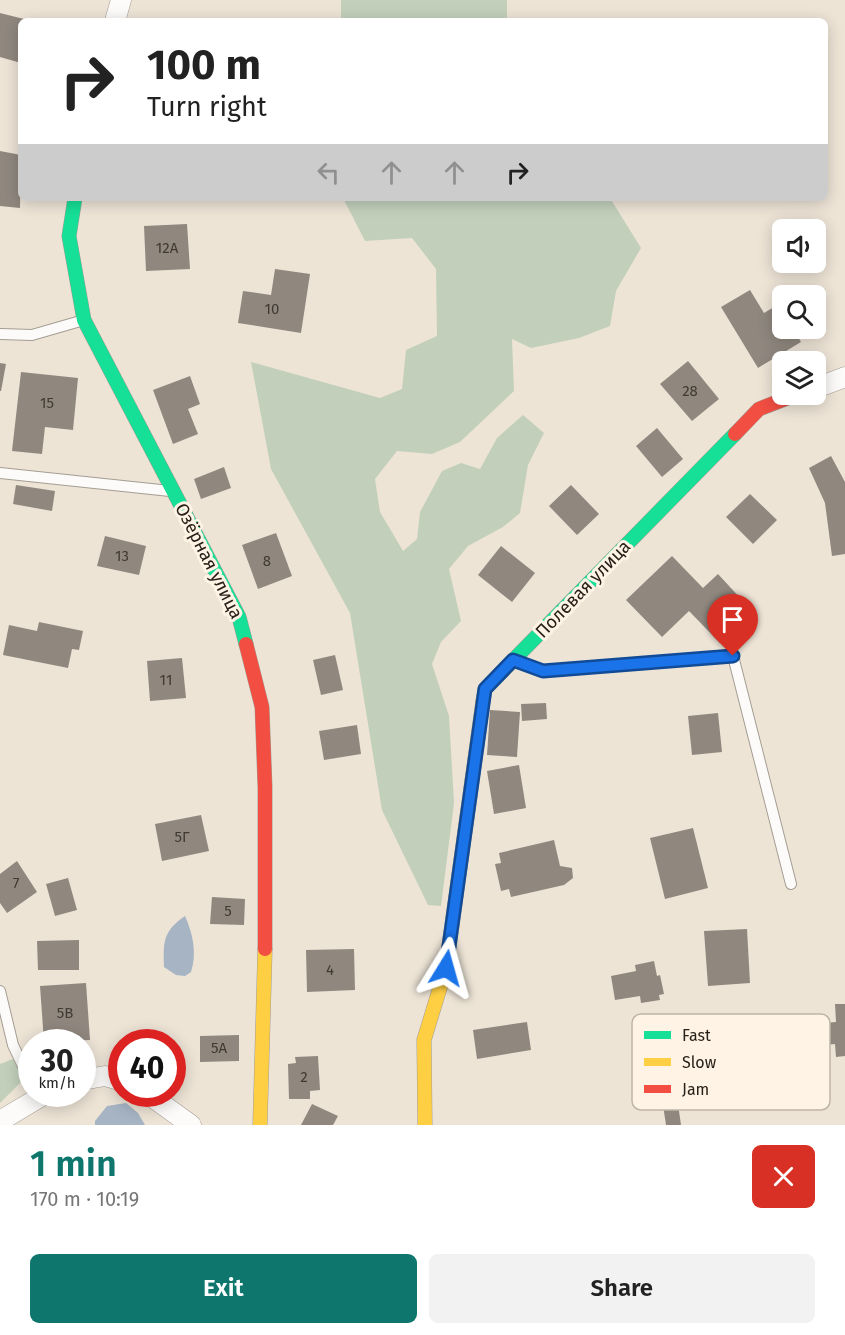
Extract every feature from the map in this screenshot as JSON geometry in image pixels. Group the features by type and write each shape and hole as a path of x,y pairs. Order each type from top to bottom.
{"street":[{"path":"116,18 120,0"},
{"name":"Озёрная улица","path":"75,201 69,236 84,320 239,617 262,706 265,787 265,955 260,1125"},
{"path":"826,384 845,377"},
{"name":"Полевая улица","path":"425,1125 424,1040 446,968 485,689 759,409 772,404"},
{"path":"0,1122 18,1107"},
{"path":"166,1107 192,1125"}],"lane":[{"path":"0,334 32,335 84,320"},
{"path":"0,472 174,492"},
{"path":"513,660 543,671 733,656 791,884"},
{"path":"0,991 13,1046 18,1056"}],"green space":[{"path":"341,0 507,0 507,18 341,18"},
{"path":"345,201 612,201 641,248 616,291 610,326 579,338 531,348 512,339 514,391 460,442 432,454 397,451 375,479 380,512 403,551 417,539 420,512 442,471 461,463 480,469 497,438 523,415 544,433 528,465 520,513 503,527 468,546 449,569 461,621 441,642 432,664 449,716 454,803 441,906 428,905 382,810 350,613 271,469 251,362 380,398 402,389 406,350 437,336 436,269 412,238 365,241"},
{"path":"13,1059 18,1063 18,1085 0,1103 0,1064"}],"water":[{"path":"185,916 194,951 191,972 185,976 176,975 164,967 164,944 168,932"},
{"path":"107,1106 131,1107 138,1113 145,1125 95,1125 95,1121"}],"building":[{"path":"0,13 20,18 18,18 18,62 0,57"},
{"path":"0,151 18,154 18,201 20,201 20,208 0,206"},
{"path":"187,224 190,269 146,271 144,226"},
{"path":"275,269 310,274 301,333 238,323 243,291 271,295"},
{"path":"750,290 764,313 772,308 772,339 799,339 801,342 786,351 772,351 772,360 758,368 721,307"},
{"path":"688,361 719,399 692,421 660,384"},
{"path":"0,363 6,364 1,391 0,391"},
{"path":"21,372 78,378 73,430 45,427 42,454 12,451"},
{"path":"190,376 200,404 188,409 198,434 173,444 153,390"},
{"path":"657,428 683,459 662,477 636,446"},
{"path":"831,456 845,482 845,554 832,556 825,503 809,468"},
{"path":"224,467 231,488 201,499 194,479"},
{"path":"16,485 55,491 52,511 13,504"},
{"path":"571,485 599,514 577,535 549,506"},
{"path":"750,494 777,520 753,544 726,517"},
{"path":"276,533 292,576 258,589 242,545"},
{"path":"105,536 146,546 139,575 97,566"},
{"path":"501,546 535,573 512,602 478,575"},
{"path":"672,556 703,588 718,574 753,612 720,643 689,611 662,637 626,600"},
{"path":"39,622 83,631 79,650 72,649 68,668 3,655 9,625 37,631"},
{"path":"335,655 343,690 321,695 313,660"},
{"path":"182,658 186,698 150,701 147,661"},
{"path":"546,703 547,719 522,721 521,704"},
{"path":"490,710 520,712 517,757 487,755"},
{"path":"718,713 722,752 692,755 688,716"},
{"path":"357,725 361,754 324,760 319,731"},
{"path":"519,765 526,808 494,814 487,771"},
{"path":"201,815 209,851 162,861 155,824"},
{"path":"693,828 708,888 665,899 650,838"},
{"path":"554,840 560,866 572,868 573,878 564,885 511,897 509,889 501,891 495,864 501,863 499,853"},
{"path":"17,861 37,892 7,913 0,903 0,874"},
{"path":"68,878 77,910 55,916 46,884"},
{"path":"212,897 245,899 244,925 210,924"},
{"path":"747,929 750,983 708,986 704,931"},
{"path":"79,940 79,970 38,970 37,941"},
{"path":"354,949 355,990 307,992 306,950"},
{"path":"654,961 664,994 659,995 660,1000 641,1003 640,996 615,1000 611,976 636,971 635,965"},
{"path":"86,983 89,1029 43,1029 40,986"},
{"path":"835,1004 845,1004 845,1056 836,1057 835,1044 830,1044 830,1022 836,1022"},
{"path":"527,1022 531,1050 477,1059 473,1030"},
{"path":"239,1035 239,1061 200,1062 200,1036"},
{"path":"318,1056 320,1090 310,1091 310,1099 289,1099 288,1064 296,1063 295,1057"},
{"path":"312,1104 338,1116 333,1125 301,1125"},
{"path":"664,1110 679,1110 681,1125 666,1125"}],"traffic: fast":[{"path":"75,201 69,236 84,320 239,617 246,644"},
{"path":"483,701 485,689 735,434"}],"traffic: slow":[{"path":"425,1125 424,1040 446,968 483,701"},
{"path":"260,1125 265,949"}],"traffic: jam":[{"path":"735,434 759,409 772,404"},
{"path":"246,644 262,707 265,787 265,949"}],"route":[{"path":"446,968 485,689 513,660 543,671 733,656"}]}
